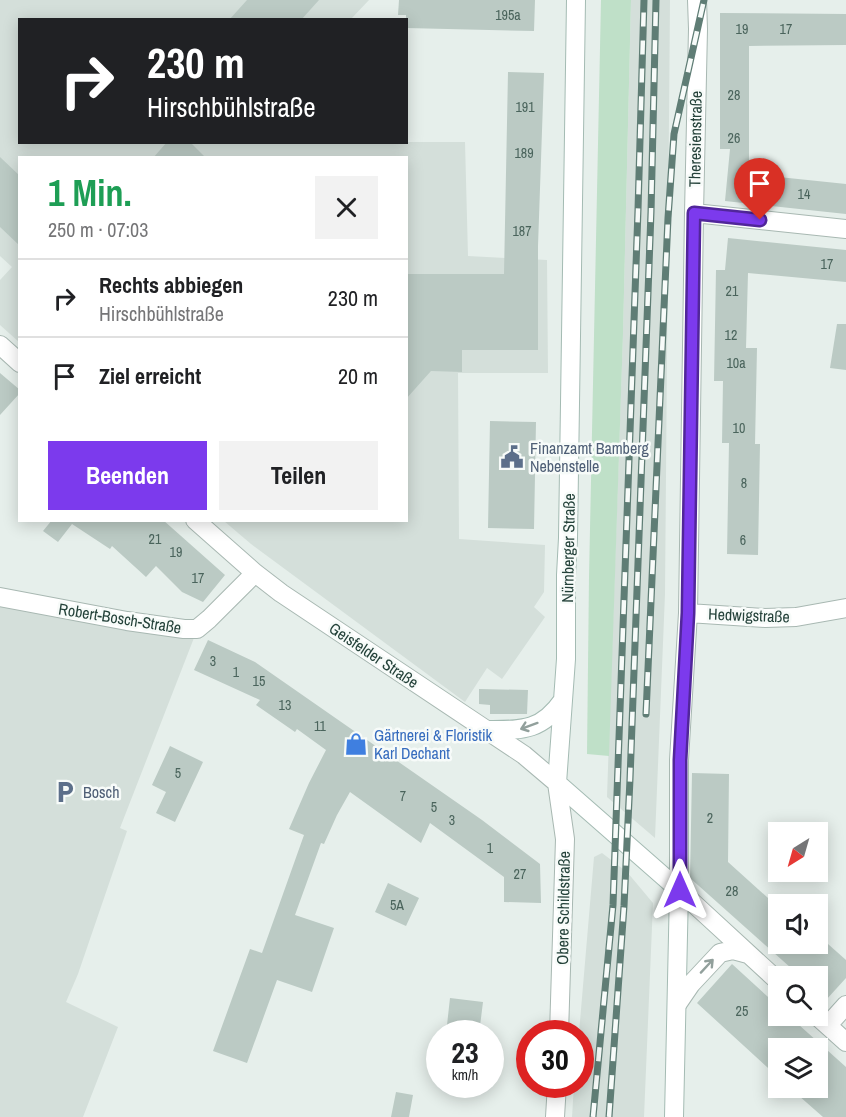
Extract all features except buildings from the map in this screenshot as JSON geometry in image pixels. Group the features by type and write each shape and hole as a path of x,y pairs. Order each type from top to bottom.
{"street":[{"name":"Nürnberger Straße","path":"557,783 566,659 576,0"},
{"name":"Theresienstraße","path":"680,890 680,760 688,613 697,0"},
{"path":"694,213 846,229"},
{"path":"0,345 18,361"},
{"name":"Geisfelder Straße","path":"197,522 281,593 524,755 557,783"},
{"name":"Robert-Bosch-Straße","path":"0,597 127,621 197,629 255,573"},
{"name":"Hedwigstraße","path":"688,613 765,618 796,617 846,608"},
{"path":"486,730 528,728 553,715 563,700"},
{"path":"557,783 680,890 768,972"},
{"name":"Obere Schildstraße","path":"557,783 565,839 559,1020"},
{"path":"674,1117 680,890"},
{"path":"678,1004 691,984 720,953 733,950 748,954"},
{"path":"828,1016 846,1005"},
{"path":"828,1026 846,1042"},
{"path":"555,1117 556,1098"}],"shaded area":[{"path":"0,0 369,0 352,18 18,18 18,144 465,142 468,256 547,260 548,373 458,373 459,539 545,545 544,592 534,607 545,617 502,679 487,668 465,702 251,544 225,522 408,522 408,156 18,156 18,341 0,325 0,280 12,267 0,256"},
{"path":"631,0 670,0 665,594 655,838 607,797 623,334"},
{"name":"Bosch","path":"0,588 199,625 120,828 127,831 78,974 66,1002 118,1027 83,1117 0,1117"},
{"path":"602,853 627,872 653,903 644,1117 572,1117 573,1098 594,1098 594,1020 580,1020 594,857"}],"green space":[{"path":"601,0 631,0 609,756 587,754"}],"railway":[{"path":"593,1117 613,905 644,0"},
{"path":"609,1117 624,906 630,779 651,212 656,0"},
{"path":"646,714 668,218 674,134 704,0"}],"place":[{"name":"Finanzamt Bamberg Nebenstelle","path":"512,457"},
{"name":"Gärtnerei & Floristik Karl Dechant","path":"356,744"},
{"name":"Bosch","path":"65,792"}],"route":[{"path":"680,890 680,760 688,613 694,213 760,220"}]}
